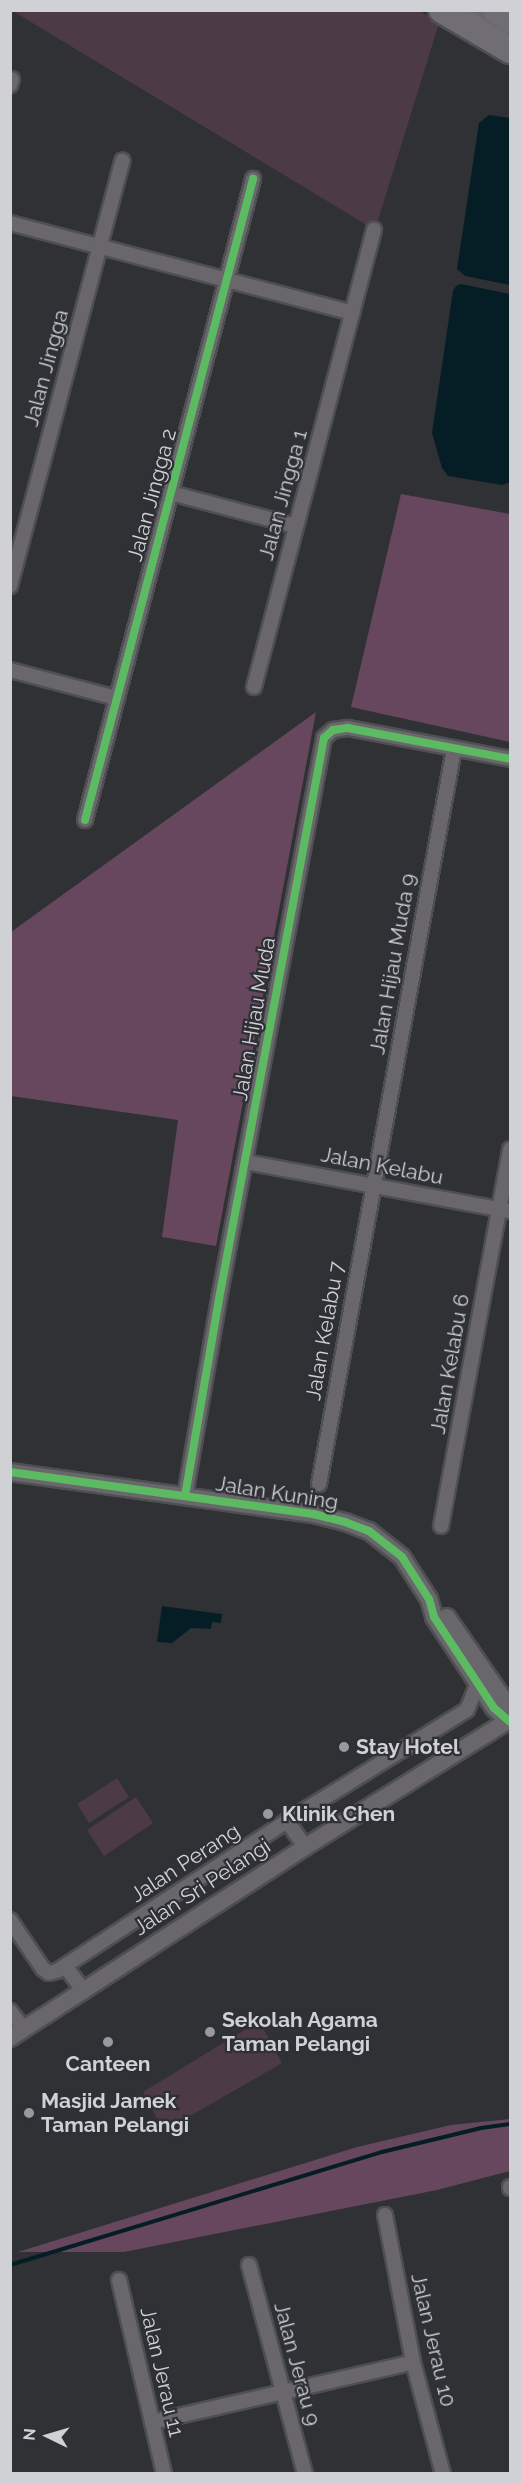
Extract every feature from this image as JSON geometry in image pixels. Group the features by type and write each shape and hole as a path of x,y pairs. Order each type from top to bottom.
{"highway":[{"path":"442,10 510,50"},
{"path":"496,10 510,19"}],"main road":[{"path":"471,10 510,34"}],"street":[{"name":"Jalan Jingga","path":"10,586 122,161"},
{"name":"Jalan Jingga 2","path":"85,820 253,179"},
{"path":"10,223 352,313"},
{"name":"Jalan Jingga 1","path":"254,687 374,229"},
{"path":"171,493 296,526"},
{"path":"10,670 117,698"},
{"name":"Jalan Hijau Muda","path":"185,1496 324,738 333,730 348,728 510,759"},
{"name":"Jalan Hijau Muda 9","path":"373,1186 454,749"},
{"name":"Jalan Kelabu 6","path":"441,1526 505,1210 510,1149"},
{"name":"Jalan Kelabu","path":"245,1162 505,1210"},
{"name":"Jalan Kelabu 7","path":"319,1484 373,1186"},
{"name":"Jalan Kuning","path":"10,1472 313,1514 361,1528 382,1540 402,1557 429,1599 434,1617 494,1708 510,1721"},
{"name":"Jalan Kuning","path":"429,1599 442,1609 475,1655 505,1701 510,1721"},
{"name":"Jalan Perang","path":"65,1966 287,1821 467,1710 478,1683"},
{"name":"Jalan Sri Pelangi","path":"17,2033 305,1847 510,1721"},
{"path":"287,1821 305,1847"},
{"path":"10,1920 46,1971 53,1973 65,1966 84,1991"},
{"path":"10,2011 17,2033"},
{"name":"Jalan Jerau 10","path":"385,2215 413,2362 443,2474"},
{"name":"Jalan Jerau 9","path":"249,2265 305,2474"},
{"name":"Jalan Jerau 11","path":"119,2280 164,2474"},
{"path":"152,2422 413,2362"}],"shaded area":[{"path":"11,10 418,10 439,23 375,230"},
{"path":"401,494 510,514 510,742 351,707"},
{"path":"316,712 216,1246 162,1237 178,1120 11,1096 11,932"},
{"path":"117,1778 129,1797 89,1823 77,1804"},
{"path":"136,1797 153,1823 104,1856 87,1830"},
{"path":"259,2021 282,2063 164,2131 143,2092"},
{"path":"510,2119 510,2171 437,2190 124,2252 18,2252 357,2147 451,2125"}],"water":[{"path":"489,115 510,118 510,285 465,276 457,269 479,123"},
{"path":"461,284 510,294 510,482 502,485 448,476 442,468 432,433 453,291"},
{"path":"162,1606 222,1614 221,1623 212,1622 211,1629 191,1628 172,1643 157,1642"}],"waterway":[{"path":"10,2265 382,2152 481,2128 510,2124"}],"cycle path":[{"path":"85,820 253,179"},
{"path":"185,1496 219,1299 324,738 333,730 348,728 510,759"},
{"path":"10,1472 313,1514 369,1531 402,1557 429,1599 434,1617 494,1708 510,1722"}],"place":[{"name":"Stay Hotel","path":"344,1747"},
{"name":"Klinik Chen","path":"268,1814"},
{"name":"Sekolah Agama Taman Pelangi","path":"210,2032"},
{"name":"Canteen","path":"108,2042"},
{"name":"Masjid Jamek Taman Pelangi","path":"29,2113"}]}
